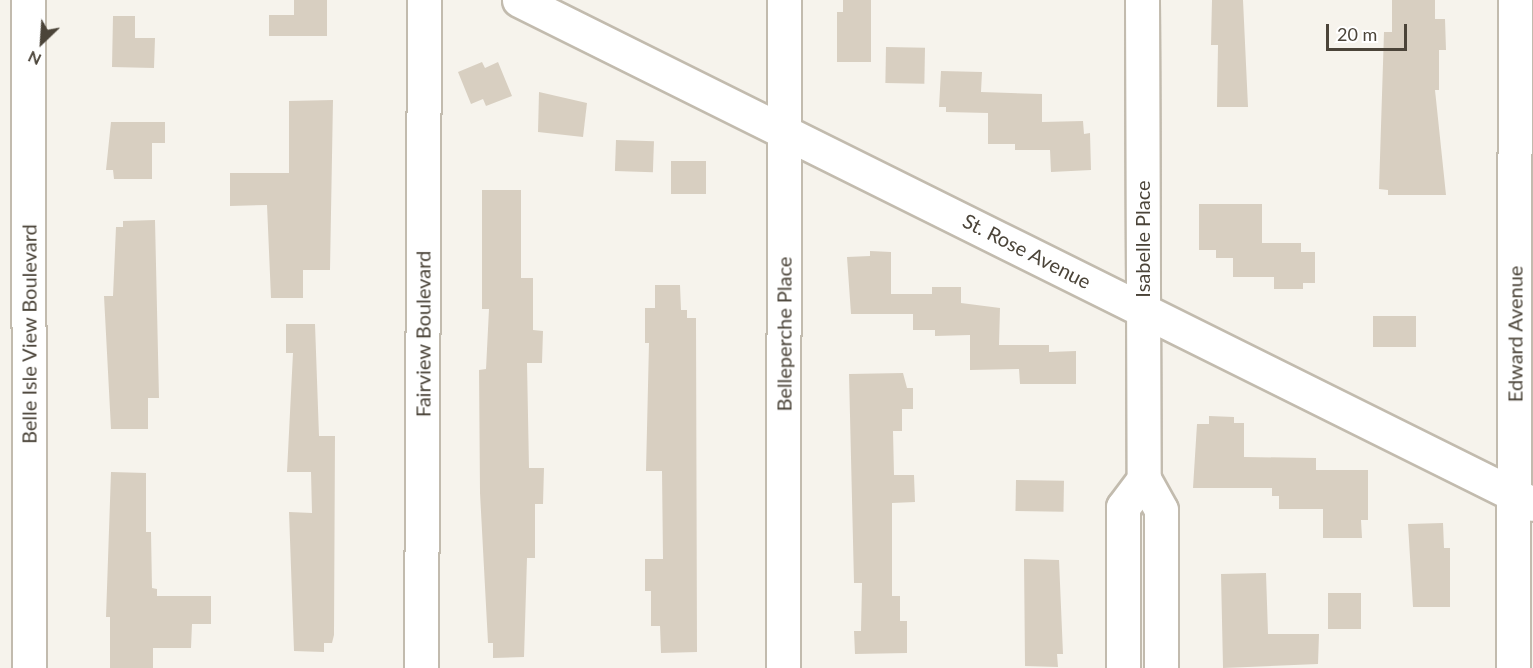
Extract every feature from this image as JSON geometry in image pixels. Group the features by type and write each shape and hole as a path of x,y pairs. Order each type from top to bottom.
{"street":[{"name":"Belle Isle View Boulevard","path":"28,0 30,668"},
{"name":"Fairview Boulevard","path":"421,668 424,0"},
{"name":"St. Rose Avenue","path":"519,0 784,129 1524,500"},
{"name":"Belleperche Place","path":"783,668 784,0"},
{"name":"Isabelle Place","path":"1142,0 1144,479 1161,510 1161,668"},
{"name":"Edward Avenue","path":"1513,668 1524,500 1515,0"},
{"path":"1123,668 1124,507 1144,479"}],"building":[{"path":"294,0 327,0 327,36 269,36 269,15 294,15"},
{"path":"843,0 871,0 871,62 837,62 837,12 843,12"},
{"path":"1212,0 1243,0 1248,107 1217,107 1218,45 1211,45"},
{"path":"1392,0 1435,0 1435,19 1445,19 1446,50 1439,50 1439,90 1435,90 1446,195 1388,195 1388,190 1379,189 1384,32 1392,32"},
{"path":"113,16 135,16 135,38 155,38 154,68 112,67"},
{"path":"886,47 925,48 924,84 885,83"},
{"path":"482,62 485,68 498,62 512,96 486,106 483,99 471,104 458,72"},
{"path":"941,71 982,72 981,92 1042,94 1042,122 1083,121 1084,134 1090,133 1091,170 1051,172 1050,150 1015,150 1015,144 988,144 988,113 946,112 946,107 939,107"},
{"path":"539,92 587,103 583,137 538,132"},
{"path":"333,100 330,270 303,270 303,298 271,298 267,205 230,206 230,173 289,173 289,101"},
{"path":"111,122 165,122 165,143 152,143 152,179 114,179 113,170 106,170"},
{"path":"616,140 654,141 653,172 615,171"},
{"path":"671,161 706,161 706,194 671,194"},
{"path":"482,190 521,190 521,278 533,278 533,330 543,331 542,363 527,363 529,468 544,468 543,504 535,504 535,558 527,558 524,657 493,658 493,643 488,643 480,493 479,370 486,369 489,309 482,309"},
{"path":"1199,204 1262,204 1262,243 1301,243 1301,252 1315,252 1315,283 1303,283 1303,289 1274,289 1274,277 1233,277 1233,258 1216,258 1216,250 1199,250"},
{"path":"155,220 159,398 148,398 148,429 111,429 104,296 113,296 116,227 123,227 123,221"},
{"path":"870,251 891,252 891,294 932,294 932,287 961,287 961,303 1000,308 999,345 1049,345 1049,352 1076,351 1076,384 1020,384 1019,369 970,370 970,335 935,336 935,330 913,330 913,314 851,314 847,257 870,256"},
{"path":"655,285 680,285 681,310 687,310 687,318 696,318 697,652 661,653 660,626 651,626 651,591 645,591 645,559 663,559 662,471 646,471 649,343 645,343 645,308 655,308"},
{"path":"1373,316 1416,316 1416,347 1373,347"},
{"path":"286,324 315,324 319,436 335,436 334,635 332,643 324,643 324,652 294,651 289,512 312,513 311,472 287,472 293,353 286,353"},
{"path":"903,373 907,388 913,388 913,409 902,409 902,431 893,431 894,475 914,475 915,502 892,503 892,596 900,596 900,621 907,621 907,653 855,654 854,631 861,631 862,583 854,583 849,374"},
{"path":"1209,416 1234,417 1234,423 1244,423 1244,457 1316,458 1316,470 1368,470 1368,520 1361,520 1362,538 1323,538 1323,509 1279,509 1279,496 1272,496 1272,488 1193,488 1197,424 1209,424"},
{"path":"111,472 146,473 146,532 151,532 152,588 157,589 157,596 211,596 211,624 192,624 191,648 153,648 153,668 110,668 110,617 106,617"},
{"path":"1016,480 1064,481 1063,512 1015,511"},
{"path":"1443,523 1444,548 1450,548 1450,607 1413,607 1408,524"},
{"path":"1024,559 1059,560 1063,654 1057,654 1058,667 1025,666"},
{"path":"1266,573 1268,634 1319,634 1318,664 1223,668 1221,574"},
{"path":"1328,593 1361,593 1361,629 1328,629"}]}
